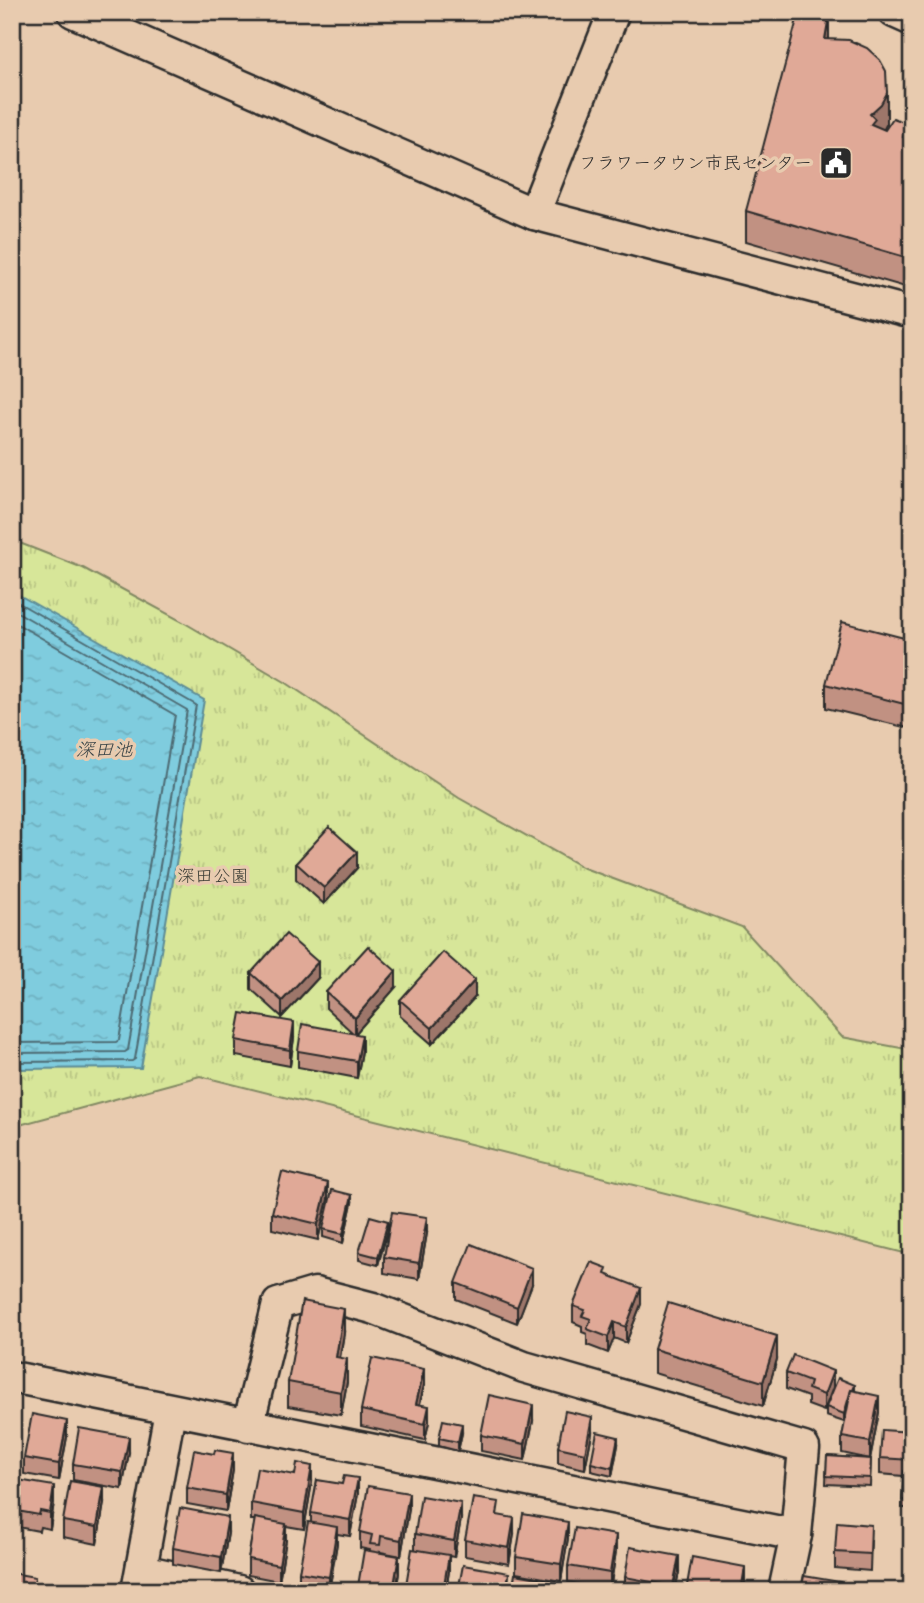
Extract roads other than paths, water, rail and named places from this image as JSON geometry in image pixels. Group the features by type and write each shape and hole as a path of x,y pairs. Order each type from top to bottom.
{"street":[{"path":"73,12 534,214 912,313"},
{"path":"534,214 614,12"},
{"path":"894,12 912,20"},
{"path":"248,1426 278,1304 315,1293 373,1308 524,1367 804,1448 796,1535 784,1591"},
{"path":"12,1377 170,1411 796,1535"},
{"path":"170,1411 139,1581 239,1591"}],"water":[{"name":"深田池","path":"12,591 204,700 141,1068 12,1069"}],"place":[{"name":"フラワータウン市民センター","path":"836,163"}],"park label":[{"name":"深田公園","path":"213,876"}]}
